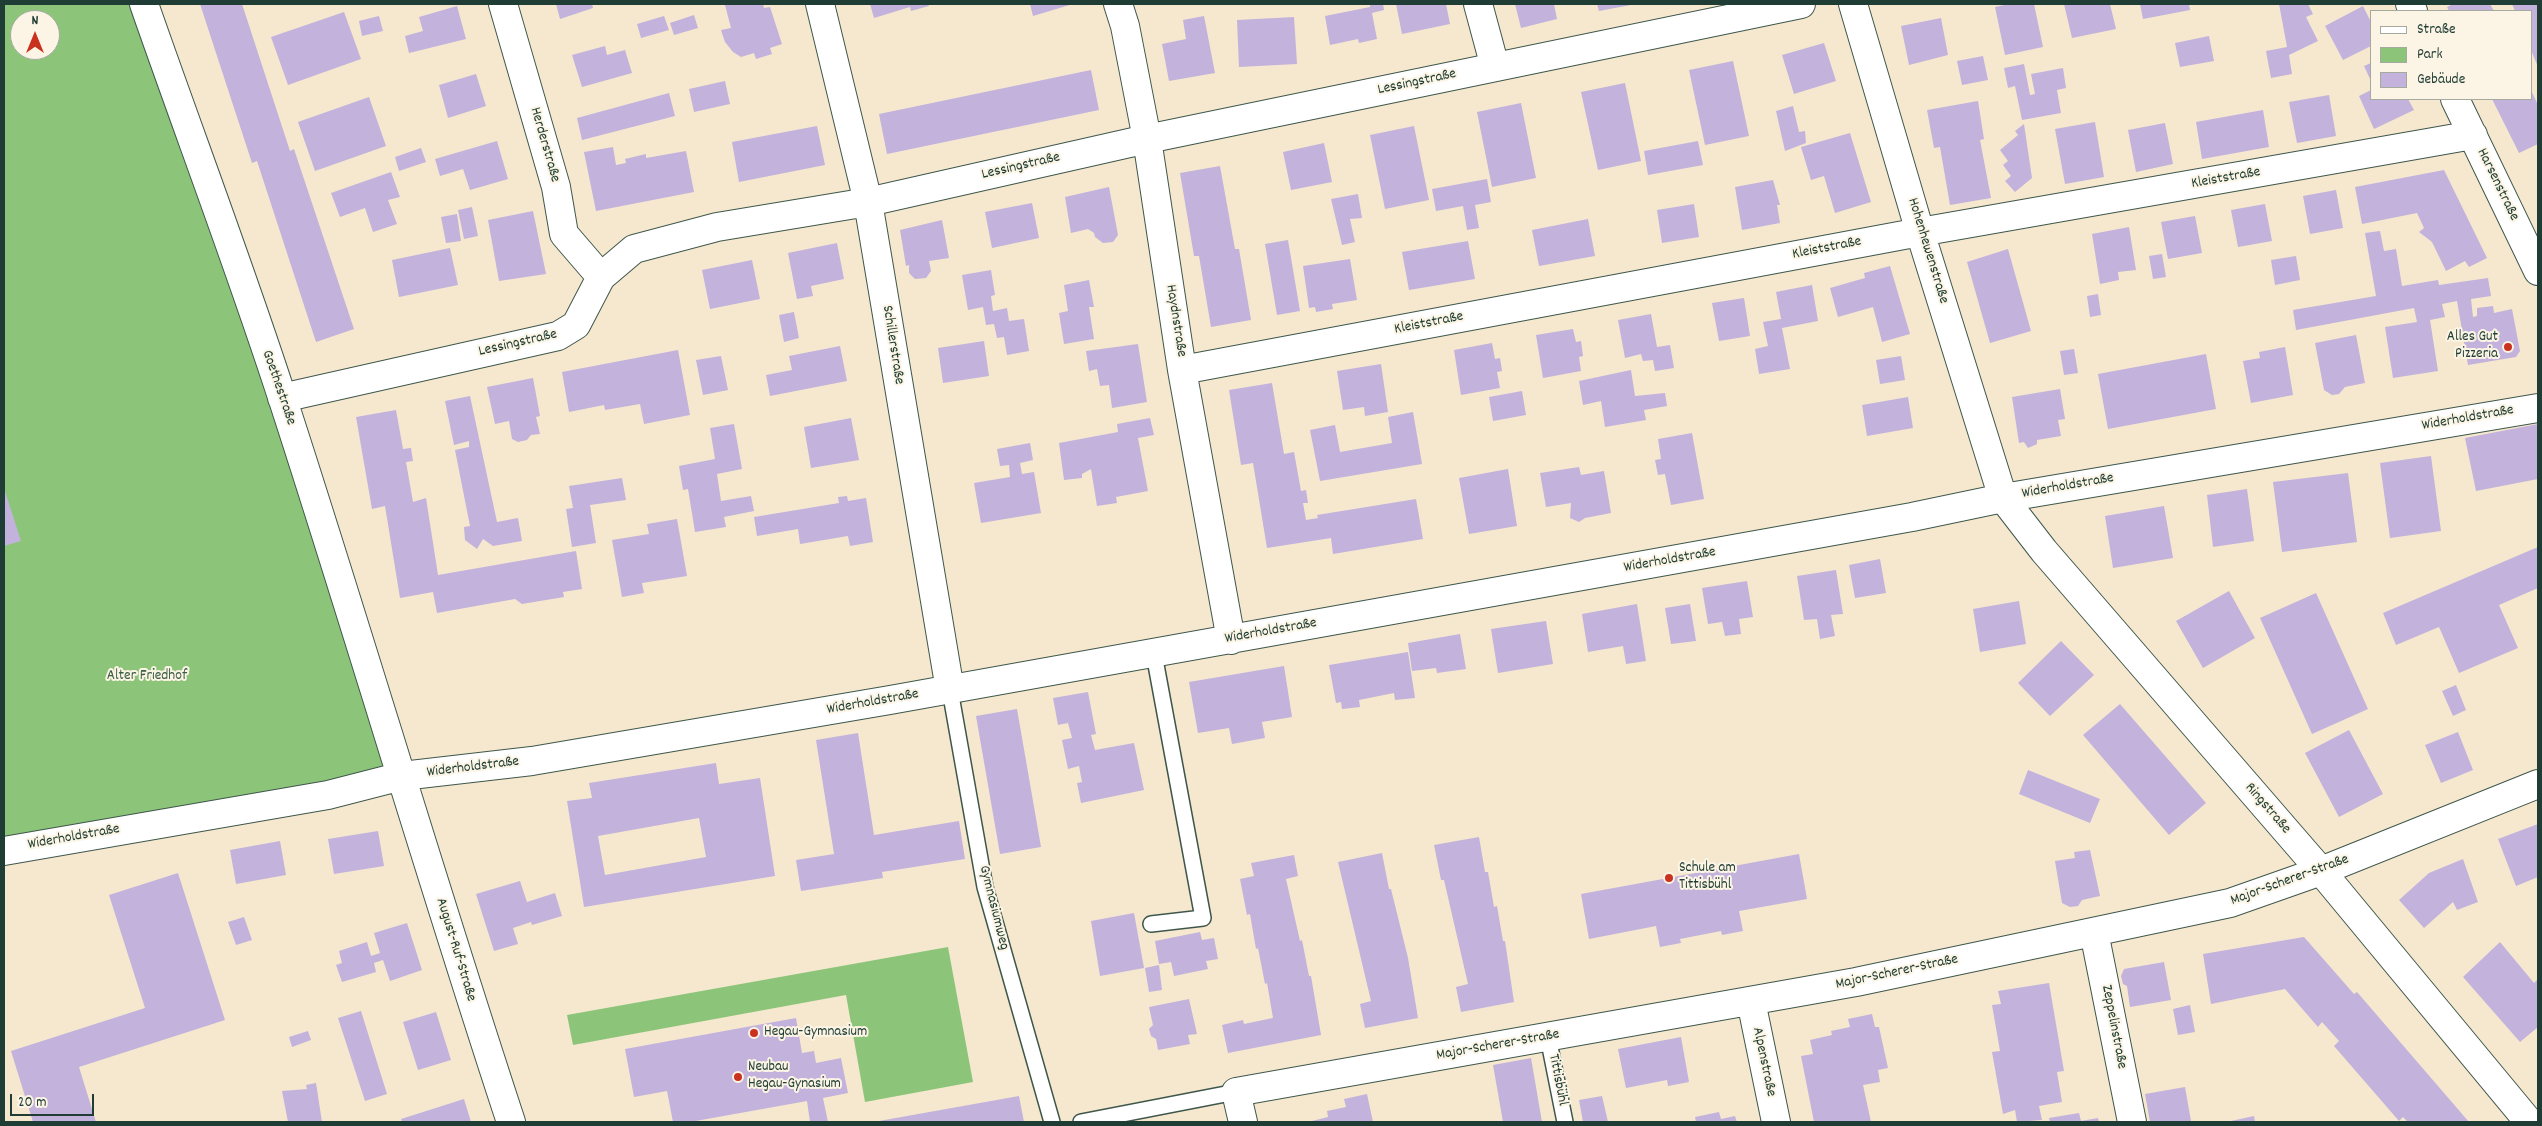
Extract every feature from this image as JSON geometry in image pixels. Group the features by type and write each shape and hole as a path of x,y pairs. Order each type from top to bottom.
{"street":[{"name":"Goethestraße","path":"144,4 282,398 402,776"},
{"name":"Herderstraße","path":"503,4 556,187 564,234 601,277"},
{"name":"Schillerstraße","path":"820,4 868,202 950,690"},
{"name":"Haydnstraße","path":"1118,4 1125,26 1147,138 1182,370 1231,640"},
{"path":"1478,4 1495,68"},
{"name":"Lessingstraße","path":"282,398 558,336 576,325 601,277 634,250 717,226 868,202 1147,138 1801,4"},
{"name":"Hohenhewenstraße","path":"1853,4 1920,232 2003,498"},
{"name":"Harsenstraße","path":"2456,100 2538,271"},
{"name":"Kleiststraße","path":"1182,370 1920,232 2473,135"},
{"name":"Widerholdstraße","path":"4,851 328,795 402,776 532,761 950,690 1912,517 2003,498 2538,408"},
{"name":"Ringstraße","path":"2003,498 2044,551 2321,871 2529,1122"},
{"name":"August-Ruf-Straße","path":"402,776 460,968 511,1122"},
{"name":"Major-Scherer-Straße","path":"1236,1092 1856,982 2230,903 2321,871 2538,784"},
{"name":"Zeppelinstraße","path":"2094,932 2132,1122"},
{"name":"Alpenstraße","path":"1751,1001 1776,1122"},
{"path":"1236,1092 1243,1122"}],"lane":[{"path":"1151,924 1204,918 1154,654"},
{"name":"Gymnasiumweg","path":"950,690 985,887 1052,1122"},
{"name":"Tittisbühl","path":"1548,1037 1565,1122"},
{"path":"1081,1122 1236,1092"}],"green space":[{"name":"Alter Friedhof","path":"4,4 144,4 402,776 4,851"},
{"path":"948,947 973,1082 865,1102 846,995 573,1045 567,1015"}],"building":[{"path":"200,4 242,4 290,151 294,149 354,329 316,342 257,161 252,163"},
{"path":"556,4 592,4 593,8 560,19"},
{"path":"763,4 764,8 770,7 782,44 770,48 772,54 756,59 754,53 741,57 733,52 725,42 721,30 731,28 725,5"},
{"path":"870,4 928,4 929,6 911,11 910,7 874,18"},
{"path":"1030,4 1073,4 1033,16"},
{"path":"1370,4 1383,4 1384,10 1372,13 1377,39 1359,43 1358,39 1330,45 1325,16 1370,7"},
{"path":"1396,4 1446,4 1450,24 1402,34"},
{"path":"1515,4 1554,4 1557,19 1521,28"},
{"path":"1597,4 1631,4 1631,5 1599,11"},
{"path":"2009,4 2034,4 2043,47 2005,55 1995,7"},
{"path":"2064,4 2110,4 2116,29 2072,38"},
{"path":"2140,4 2189,4 2190,10 2143,19"},
{"path":"2279,4 2308,4 2313,14 2306,17 2318,41 2289,55 2292,74 2271,78 2266,51 2287,47"},
{"path":"2453,4 2490,4 2493,10 2448,10 2447,7"},
{"path":"2512,4 2537,4 2538,6 2538,67 2532,52 2532,10 2515,10"},
{"path":"457,6 466,39 409,53 405,36 423,31 419,17"},
{"path":"2363,6 2370,20 2370,46 2343,60 2325,26"},
{"path":"344,12 361,59 288,85 271,37"},
{"path":"694,15 698,28 674,35 670,23"},
{"path":"379,16 383,31 362,36 359,21"},
{"path":"664,16 669,30 641,38 637,24"},
{"path":"1204,16 1215,73 1169,81 1162,44 1186,39 1183,20"},
{"path":"1294,17 1297,64 1239,67 1237,20"},
{"path":"1941,18 1948,55 1909,65 1901,26"},
{"path":"2209,36 2214,61 2180,67 2175,43"},
{"path":"1824,43 1836,81 1794,94 1782,55"},
{"path":"605,46 607,55 625,50 632,73 582,87 572,55"},
{"path":"1983,56 1988,80 1962,85 1957,61"},
{"path":"1733,61 1749,136 1705,145 1689,70"},
{"path":"2370,63 2370,79 2364,66"},
{"path":"2024,64 2030,95 2035,94 2031,74 2063,68 2066,88 2057,90 2061,113 2022,120 2015,86 2008,88 2004,68"},
{"path":"1091,70 1099,110 887,154 879,114"},
{"path":"476,74 486,106 448,118 439,85"},
{"path":"725,81 730,104 694,112 689,89"},
{"path":"1625,83 1641,161 1598,170 1581,92"},
{"path":"2370,90 2370,100 2409,100 2414,110 2374,129 2359,96"},
{"path":"2532,92 2538,105 2538,144 2519,153 2492,100 2532,100"},
{"path":"669,93 675,116 582,140 577,118"},
{"path":"2329,95 2336,136 2297,143 2289,102"},
{"path":"369,97 386,146 315,171 298,122"},
{"path":"1978,101 1984,139 1980,140 1991,198 1950,205 1940,147 1934,148 1927,110"},
{"path":"1521,103 1536,178 1492,187 1477,112"},
{"path":"1793,106 1799,132 1805,131 1806,143 1785,151 1776,111"},
{"path":"2263,110 2269,147 2202,159 2196,122"},
{"path":"2095,122 2104,177 2065,184 2055,129"},
{"path":"2165,123 2173,164 2136,172 2128,130"},
{"path":"2024,124 2032,178 2015,192 2005,181 2011,176 2003,165 2008,161 2000,150 2018,135 2015,131"},
{"path":"817,126 825,165 739,182 732,142"},
{"path":"1414,126 1429,200 1385,209 1370,135"},
{"path":"1850,133 1871,202 1835,213 1824,176 1811,180 1801,147"},
{"path":"497,141 508,179 470,190 463,169 440,176 435,159"},
{"path":"1698,141 1703,165 1648,175 1644,151"},
{"path":"1324,143 1332,182 1291,190 1283,152"},
{"path":"613,147 616,165 626,163 625,159 646,154 646,158 686,151 694,192 596,211 584,152"},
{"path":"421,148 426,162 399,171 395,157"},
{"path":"1220,166 1235,249 1239,249 1251,320 1211,327 1199,256 1194,256 1180,173"},
{"path":"2444,170 2487,258 2469,267 2465,261 2446,271 2432,242 2419,232 2424,228 2417,213 2362,224 2355,187"},
{"path":"391,172 400,197 388,200 397,224 373,232 365,208 340,217 331,193"},
{"path":"1487,179 1491,202 1475,205 1479,228 1467,230 1463,206 1436,211 1432,189"},
{"path":"1773,180 1780,205 1777,205 1780,223 1742,230 1735,187"},
{"path":"1109,187 1118,235 1113,242 1103,243 1088,229 1071,233 1065,197"},
{"path":"2336,190 2343,228 2310,234 2303,196"},
{"path":"1358,194 1362,218 1350,219 1355,242 1342,245 1331,199"},
{"path":"1032,203 1039,238 992,248 985,212"},
{"path":"1694,204 1699,237 1662,243 1657,210"},
{"path":"2265,204 2272,241 2238,247 2231,210"},
{"path":"472,207 478,236 464,239 458,210"},
{"path":"533,211 546,274 499,281 488,220"},
{"path":"457,214 461,241 446,243 441,217"},
{"path":"2195,216 2202,253 2168,259 2161,222"},
{"path":"1588,219 1595,256 1539,266 1532,230"},
{"path":"942,220 949,258 929,261 931,271 926,278 915,279 909,273 909,265 906,266 900,230"},
{"path":"2129,227 2136,270 2118,272 2119,280 2100,284 2092,234"},
{"path":"2380,231 2384,251 2396,249 2402,286 2438,280 2439,285 2488,278 2491,296 2471,299 2473,317 2477,316 2477,308 2493,306 2494,313 2512,309 2520,351 2516,357 2468,365 2457,301 2442,304 2445,317 2430,320 2438,371 2393,378 2385,327 2417,322 2414,308 2296,330 2293,310 2376,296 2365,233"},
{"path":"1288,240 1300,311 1277,315 1265,244"},
{"path":"1468,241 1475,279 1409,290 1402,252"},
{"path":"837,243 844,279 811,286 813,296 797,299 788,253"},
{"path":"450,248 458,285 399,297 392,260"},
{"path":"2008,249 2031,331 1990,343 1967,262"},
{"path":"2162,254 2166,277 2153,279 2149,256"},
{"path":"2296,256 2300,280 2275,285 2271,260"},
{"path":"1350,259 1357,300 1332,304 1333,309 1316,312 1315,307 1309,308 1303,266"},
{"path":"752,260 760,299 710,309 702,270"},
{"path":"1890,266 1910,334 1882,342 1873,307 1838,317 1830,288 1865,278 1864,273"},
{"path":"991,270 995,295 991,296 993,311 1007,308 1009,321 1024,319 1029,351 1007,355 1004,337 997,338 994,324 986,325 983,307 968,310 962,275"},
{"path":"1089,280 1094,307 1089,307 1094,339 1064,344 1059,313 1068,311 1064,285"},
{"path":"1812,285 1818,321 1782,328 1790,369 1759,374 1755,349 1768,346 1763,322 1781,319 1776,292"},
{"path":"2098,294 2101,315 2090,317 2087,296"},
{"path":"1744,298 1750,336 1719,341 1712,303"},
{"path":"794,312 799,338 784,342 779,315"},
{"path":"1651,314 1657,347 1670,345 1674,368 1655,371 1653,360 1643,361 1641,354 1625,358 1618,320"},
{"path":"1573,329 1576,342 1581,341 1583,356 1579,357 1581,371 1543,378 1536,335"},
{"path":"2356,335 2365,383 2345,387 2339,394 2332,395 2324,390 2315,343"},
{"path":"984,341 989,376 943,383 938,348"},
{"path":"1492,343 1495,359 1500,358 1502,371 1497,372 1500,388 1461,395 1454,350"},
{"path":"1138,344 1147,402 1112,408 1109,385 1100,386 1097,369 1089,371 1086,351"},
{"path":"840,346 847,381 770,396 766,375 792,370 789,356"},
{"path":"2285,347 2293,395 2251,403 2243,361 2260,358 2259,352"},
{"path":"2074,349 2078,373 2064,375 2060,351"},
{"path":"678,350 690,415 644,424 640,404 605,410 604,405 569,412 562,372"},
{"path":"2206,354 2216,409 2108,429 2098,374"},
{"path":"721,356 728,390 703,395 696,360"},
{"path":"1901,356 1905,380 1880,384 1876,360"},
{"path":"1381,364 1388,412 1365,416 1364,407 1343,410 1337,371"},
{"path":"1631,370 1635,396 1665,393 1667,406 1644,410 1646,420 1605,427 1601,401 1583,405 1579,381"},
{"path":"533,378 540,416 536,417 540,434 531,435 527,440 518,442 512,439 509,421 495,424 487,387"},
{"path":"1272,383 1284,454 1294,452 1301,491 1306,490 1308,503 1303,503 1306,520 1318,518 1317,515 1416,499 1423,539 1333,554 1331,538 1267,548 1253,463 1241,465 1229,390"},
{"path":"2060,389 2065,419 2058,420 2061,436 2037,440 2037,444 2028,448 2024,442 2019,443 2012,397"},
{"path":"1522,391 1526,415 1493,421 1489,397"},
{"path":"470,396 497,522 518,518 522,541 493,546 483,539 477,549 465,540 464,527 470,526 455,450 469,447 469,441 454,445 445,401"},
{"path":"1908,397 1913,428 1867,436 1862,405"},
{"path":"396,410 403,449 411,448 413,461 406,462 413,502 426,498 438,575 576,551 582,589 563,592 564,597 522,604 515,599 437,613 433,592 400,598 385,506 372,509 356,417"},
{"path":"1413,412 1422,464 1320,481 1310,430 1335,425 1340,452 1392,443 1388,417"},
{"path":"851,418 859,460 811,468 804,427"},
{"path":"1150,418 1154,435 1138,438 1148,491 1116,497 1117,503 1097,506 1091,469 1082,474 1082,478 1064,480 1059,443 1118,432 1117,424"},
{"path":"734,424 742,469 717,474 721,501 751,496 754,511 724,517 726,527 695,532 688,489 683,490 679,466 715,459 710,428"},
{"path":"2538,424 2538,479 2476,491 2465,438"},
{"path":"1692,433 1704,499 1671,505 1665,474 1658,475 1655,460 1661,459 1658,439"},
{"path":"1030,443 1033,460 1020,463 1022,474 1034,472 1041,513 981,523 974,483 1010,477 1009,465 1000,466 997,449"},
{"path":"2431,456 2441,531 2390,538 2380,463"},
{"path":"1579,467 1581,475 1604,471 1611,513 1585,518 1579,522 1570,518 1571,503 1546,507 1540,473"},
{"path":"1508,469 1517,526 1469,534 1459,478"},
{"path":"2348,473 2357,542 2282,552 2273,482"},
{"path":"622,478 626,500 590,505 596,543 572,547 566,509 573,508 569,486"},
{"path":"4,488 21,541 4,546"},
{"path":"2247,489 2254,541 2213,547 2207,495"},
{"path":"847,496 848,501 866,498 873,542 850,546 848,536 800,544 798,529 757,536 754,517 839,503 838,497"},
{"path":"2164,506 2173,558 2113,568 2105,516"},
{"path":"677,519 687,576 642,583 644,593 622,597 612,540 649,534 647,524"},
{"path":"2538,547 2538,588 2499,605 2518,648 2459,673 2439,627 2396,645 2383,613"},
{"path":"1880,559 1886,593 1855,598 1849,565"},
{"path":"1836,570 1843,614 1831,615 1835,636 1820,639 1817,619 1804,620 1797,576"},
{"path":"1747,581 1753,617 1739,619 1741,634 1725,636 1722,622 1708,624 1702,588"},
{"path":"2229,591 2255,638 2203,668 2176,621"},
{"path":"2316,593 2368,709 2312,734 2260,618"},
{"path":"2019,601 2026,644 1980,652 1973,609"},
{"path":"1637,604 1646,661 1626,664 1623,646 1588,652 1582,614"},
{"path":"1690,604 1696,641 1671,644 1665,608"},
{"path":"1546,621 1553,664 1498,673 1491,629"},
{"path":"1460,634 1466,669 1437,673 1436,668 1412,671 1408,643"},
{"path":"2061,641 2094,675 2050,716 2018,683"},
{"path":"1408,652 1415,698 1395,700 1394,693 1359,700 1360,707 1342,709 1341,702 1336,703 1329,665"},
{"path":"1284,666 1292,717 1262,722 1265,738 1232,744 1229,728 1198,733 1189,682"},
{"path":"2456,685 2466,710 2453,716 2442,691"},
{"path":"1088,692 1096,734 1091,735 1095,750 1134,743 1144,790 1081,803 1077,783 1082,782 1079,766 1068,769 1062,740 1072,738 1068,723 1058,725 1053,698"},
{"path":"2120,704 2206,803 2169,835 2083,735"},
{"path":"1017,709 1041,847 1000,854 976,716"},
{"path":"2349,730 2383,794 2339,817 2305,753"},
{"path":"2458,732 2473,770 2441,783 2425,745"},
{"path":"858,733 874,835 959,821 965,859 882,872 883,878 801,891 796,860 834,854 816,740"},
{"path":"716,763 719,784 760,778 775,876 584,907 567,801 592,798 589,783","holes":["699,818 706,857 605,875 598,836"]},
{"path":"2028,770 2100,799 2090,823 2019,794"},
{"path":"2538,824 2538,877 2516,886 2498,839"},
{"path":"378,831 384,866 334,874 328,839"},
{"path":"1479,837 1485,872 1488,872 1494,907 1497,906 1503,941 1505,941 1514,1002 1461,1012 1456,987 1468,984 1444,880 1441,880 1434,845"},
{"path":"280,841 286,875 236,884 230,850"},
{"path":"2090,850 2100,896 2082,900 2078,906 2070,907 2062,903 2055,861 2075,858 2074,852"},
{"path":"1382,853 1389,889 1391,889 1408,958 1418,1018 1365,1028 1360,1004 1371,1001 1338,862"},
{"path":"1799,854 1807,899 1739,911 1743,931 1722,935 1721,931 1680,939 1681,943 1660,947 1656,926 1589,939 1581,894"},
{"path":"1294,855 1298,876 1286,879 1309,976 1311,976 1321,1035 1228,1053 1222,1025 1243,1020 1244,1024 1273,1018 1267,983 1265,984 1258,948 1256,949 1250,914 1247,915 1240,879 1254,876 1251,863"},
{"path":"2463,859 2478,902 2457,910 2453,902 2424,928 2399,900 2429,873"},
{"path":"178,873 225,1020 79,1067 96,1122 33,1122 11,1051 145,1008 109,895"},
{"path":"520,881 527,902 555,893 562,916 532,925 531,922 513,928 518,944 494,951 476,894"},
{"path":"1134,913 1144,968 1100,976 1091,921"},
{"path":"244,917 252,940 236,945 228,922"},
{"path":"407,923 422,970 390,981 383,960 374,963 376,972 342,982 336,965 342,963 339,951 367,942 371,956 380,953 374,933"},
{"path":"1200,932 1202,940 1214,938 1218,959 1206,961 1208,969 1174,976 1171,962 1159,964 1155,941"},
{"path":"2304,937 2354,994 2357,992 2469,1122 2408,1122 2403,1117 2399,1121 2334,1046 2339,1041 2322,1022 2318,1027 2285,989 2211,1004 2203,954"},
{"path":"2500,942 2534,983 2538,979 2538,1027 2520,1042 2463,977"},
{"path":"2164,962 2171,1000 2130,1007 2127,986 2123,984 2121,976 2124,969"},
{"path":"1159,965 1162,990 1149,992 1145,968"},
{"path":"2049,983 2064,1071 2057,1072 2062,1102 2039,1106 2042,1120 2017,1122 2015,1110 2003,1114 1992,1052 2000,1051 1992,1005 2001,1004 1998,991"},
{"path":"1189,999 1197,1034 1188,1035 1190,1044 1158,1050 1156,1039 1151,1036 1149,1029 1153,1025 1149,1007"},
{"path":"2190,1005 2195,1032 2178,1035 2173,1009"},
{"path":"361,1011 387,1094 365,1101 338,1018"},
{"path":"436,1012 451,1060 418,1070 403,1022"},
{"path":"1872,1014 1875,1027 1879,1027 1888,1068 1878,1070 1880,1082 1863,1085 1871,1122 1814,1122 1801,1056 1813,1054 1810,1040 1832,1035 1831,1031 1850,1027 1848,1019"},
{"name":"Neubau Hegau-Gynasium","path":"796,1018 802,1053 814,1051 816,1063 841,1058 848,1093 823,1098 828,1122 810,1122 807,1101 690,1122 673,1122 667,1091 634,1097 625,1049"},
{"path":"308,1031 311,1040 292,1047 289,1037"},
{"path":"1681,1037 1689,1082 1668,1086 1667,1080 1626,1088 1618,1049"},
{"path":"1531,1058 1542,1122 1503,1122 1493,1065"},
{"path":"316,1083 322,1122 288,1122 282,1091 307,1089 306,1085"},
{"path":"2185,1087 2191,1121 2150,1122 2145,1094"},
{"path":"1367,1094 1373,1122 1308,1122 1328,1117 1327,1111 1346,1107 1344,1099"},
{"path":"1019,1096 1024,1122 879,1122 879,1121"},
{"path":"1602,1096 1608,1122 1583,1122 1579,1100"},
{"path":"464,1099 471,1122 402,1122 401,1119"},
{"path":"1719,1112 1721,1119 1735,1116 1737,1122 1696,1122 1695,1117"},
{"path":"2079,1113 2081,1121 2098,1118 2099,1122 2050,1122 2049,1118"},
{"path":"2254,1116 2255,1122 2231,1122 2231,1121"}],"place":[{"name":"Alles Gut Pizzeria","path":"2508,347"},
{"name":"Schule am Tittisbühl","path":"1669,878"},
{"name":"Hegau-Gymnasium","path":"754,1033"},
{"name":"Neubau Hegau-Gynasium","path":"738,1077"}]}
